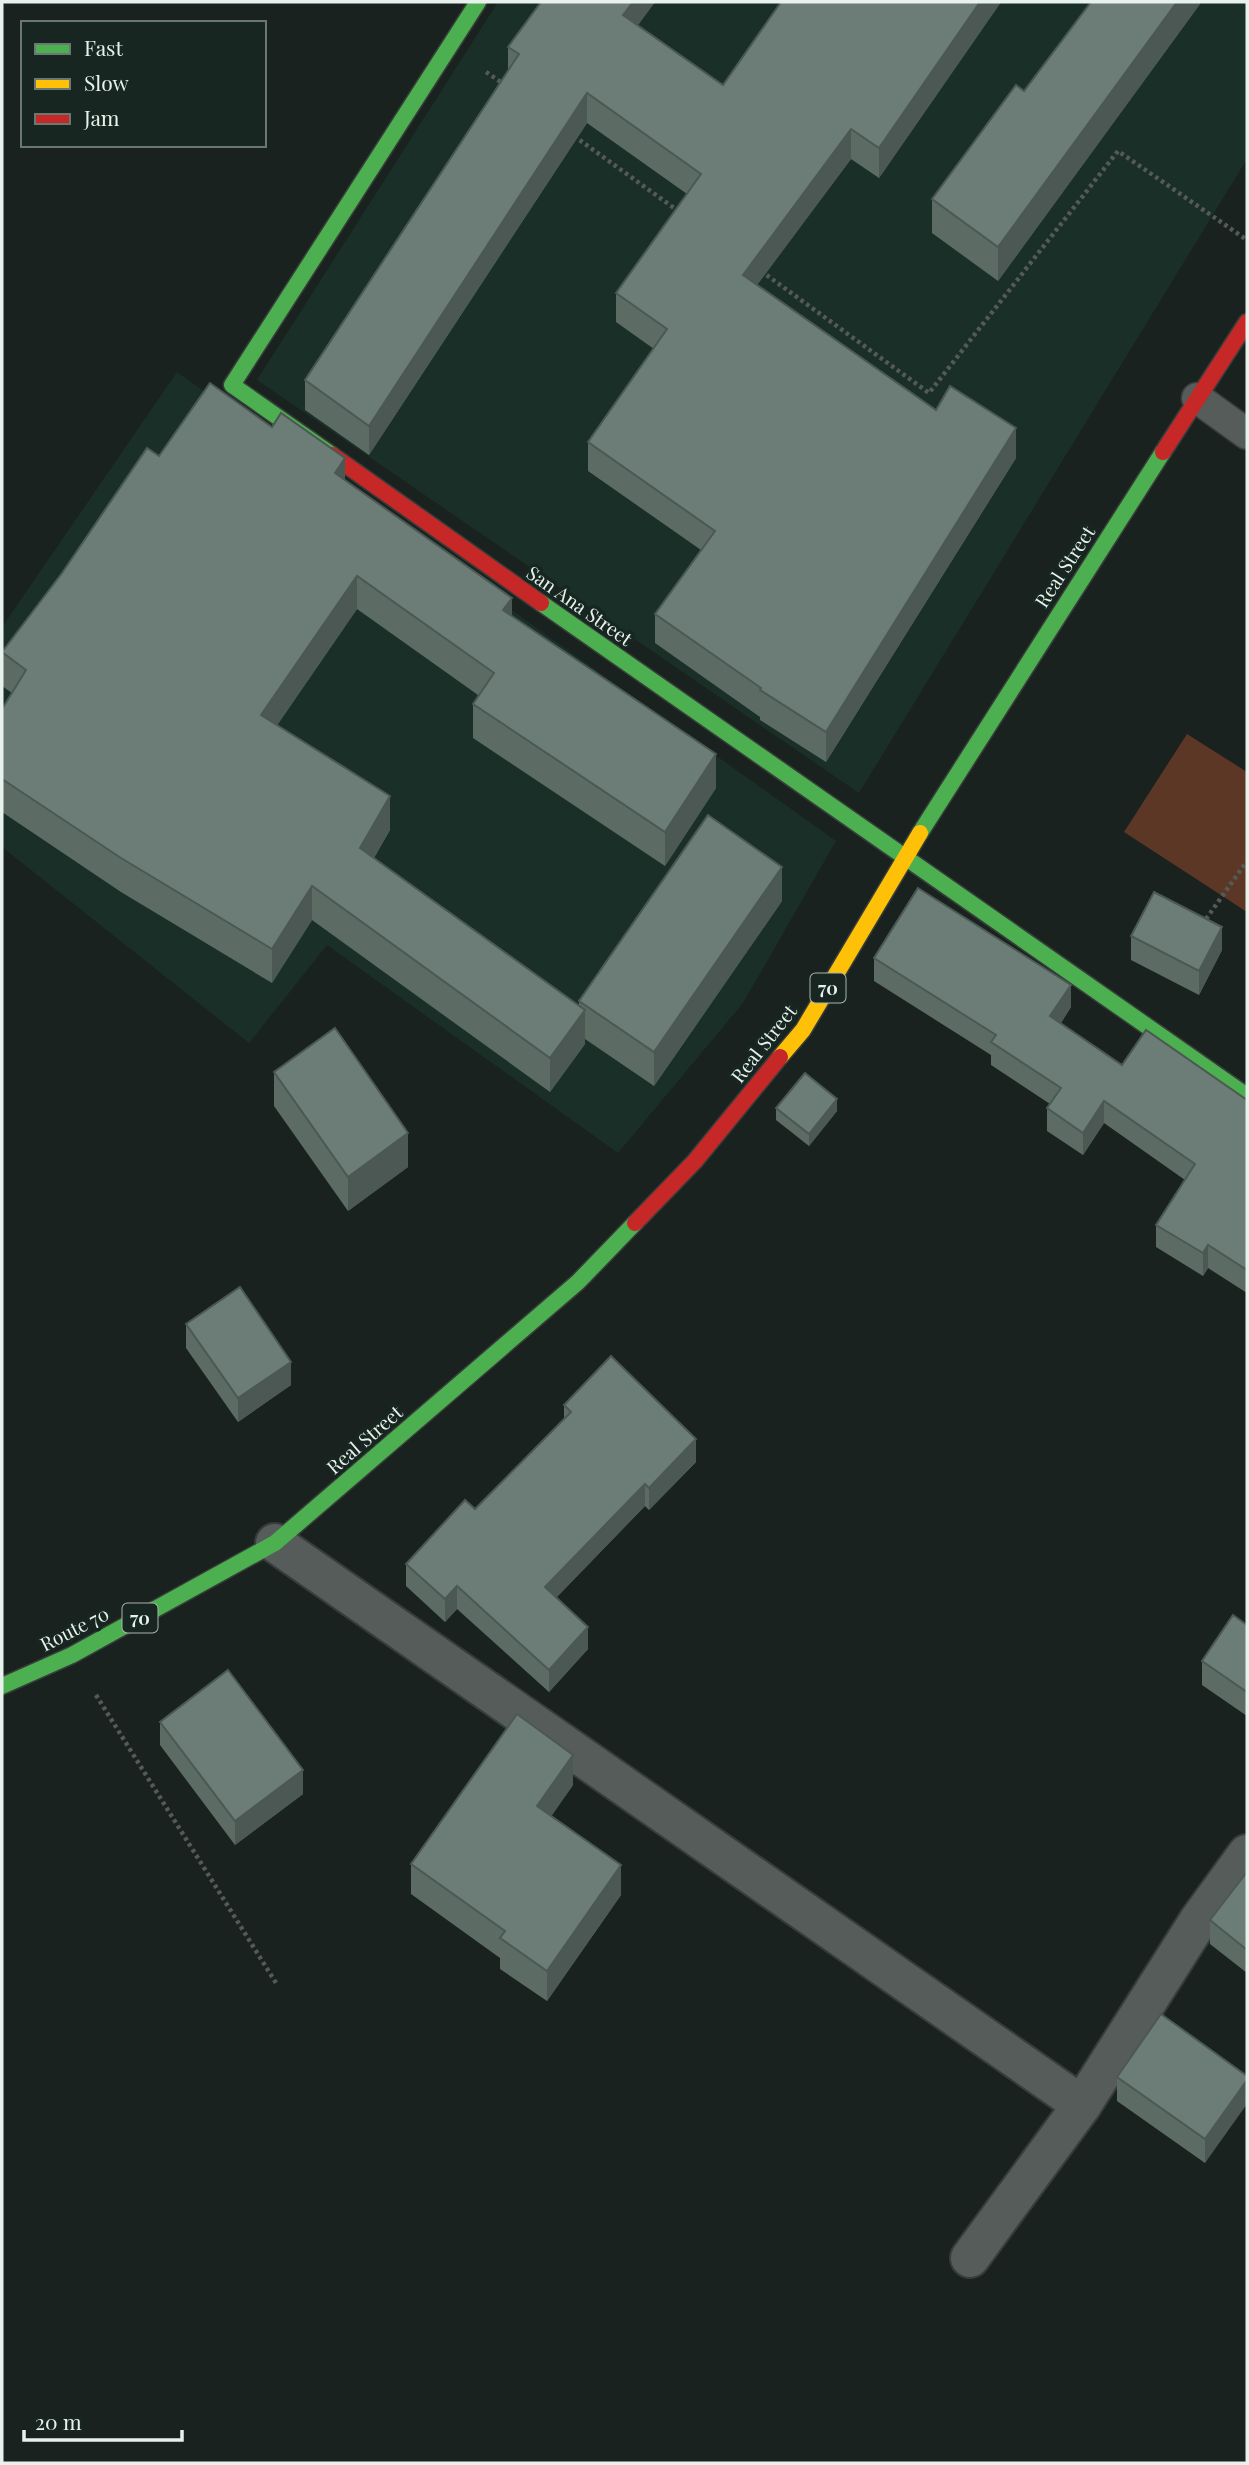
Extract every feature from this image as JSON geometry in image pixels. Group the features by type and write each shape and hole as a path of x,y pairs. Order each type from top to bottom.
{"main road":[{"path":"450,46 478,2"},
{"name":"San Ana Street","path":"450,46 232,384 905,860 1247,1096"},
{"name":"Real Street","path":"275,1544 578,1282 695,1161 803,1030 948,786 1247,322"},
{"name":"Route 70","path":"2,1686 72,1655 275,1544"}],"street":[{"path":"275,1544 1082,2105"},
{"path":"970,2258 1082,2105 1199,1920 1247,1854"}],"lane":[{"path":"1197,398 1247,433"}],"path":[{"path":"450,46 506,86"},
{"path":"573,135 684,215"},
{"path":"751,264 929,393 1118,151 1247,240"},
{"path":"1206,919 1247,861"},
{"path":"72,1655 195,1859 275,1983"}],"shaded area":[{"path":"498,2 1247,2 1247,159 859,793 257,380"},
{"path":"177,372 836,841 743,1003 618,1153 327,945 249,1043 2,847 2,627"},
{"path":"1187,734 1247,772 1247,912 1124,832"}],"building":[{"path":"541,2 633,2 623,15 723,85 781,2 980,2 879,148 851,129 743,275 936,410 950,386 1016,428 826,732 760,690 761,688 655,614 715,531 588,442 667,329 616,293 701,174 587,93 369,426 305,380 519,54 508,47"},
{"path":"1091,2 1177,2 998,247 932,199 1016,85 1024,91"},
{"path":"210,383 272,427 281,413 345,458 335,473 512,598 503,610 716,754 665,832 473,704 494,673 357,576 261,715 390,796 360,848 585,1010 550,1058 312,886 272,949 121,858 2,779 2,709 26,670 2,652 62,573 147,448 159,456"},
{"path":"708,815 782,867 654,1052 579,1001"},
{"path":"918,888 1071,985 1050,1016 1122,1065 1146,1030 1247,1100 1247,1270 1208,1245 1203,1253 1156,1225 1195,1164 1104,1101 1083,1133 1047,1108 1061,1088 991,1042 996,1035 874,958"},
{"path":"1154,892 1222,927 1199,971 1131,936"},
{"path":"335,1028 408,1133 348,1177 274,1072"},
{"path":"805,1073 837,1099 809,1134 776,1108"},
{"path":"240,1287 291,1362 238,1398 186,1324"},
{"path":"611,1356 696,1439 649,1488 645,1484 545,1587 588,1627 549,1670 457,1586 445,1599 406,1564 465,1500 475,1509 571,1412 564,1405"},
{"path":"1233,1615 1247,1625 1247,1692 1202,1661"},
{"path":"228,1670 303,1770 235,1821 160,1722"},
{"path":"517,1714 573,1755 537,1806 621,1865 547,1971 500,1938 505,1931 411,1864"},
{"path":"1247,1872 1247,1950 1210,1920"},
{"path":"1161,2014 1247,2076 1247,2080 1205,2139 1117,2077"}],"traffic: fast":[{"path":"332,455 232,385 478,2"},
{"path":"920,833 1163,452"},
{"path":"541,603 1247,1096"},
{"path":"2,1686 72,1655 275,1543 578,1282 635,1223"}],"traffic: slow":[{"path":"780,1057 803,1030 920,833"}],"traffic: jam":[{"path":"1163,452 1247,322"},
{"path":"332,455 541,603"},
{"path":"635,1223 695,1161 780,1057"}]}
